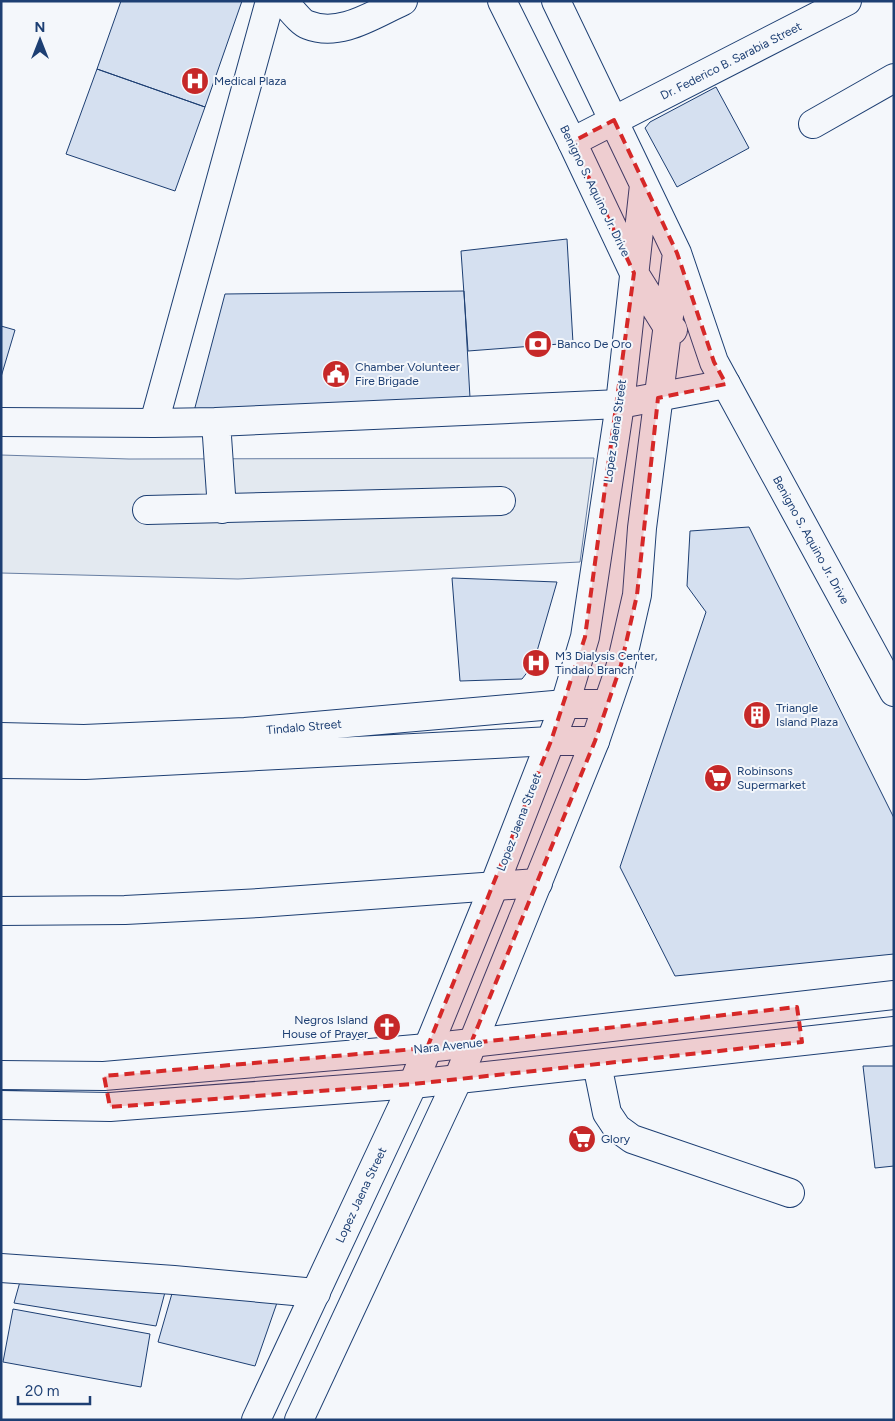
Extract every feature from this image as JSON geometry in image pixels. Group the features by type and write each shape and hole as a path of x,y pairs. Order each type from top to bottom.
{"street":[{"path":"154,423 270,1"},
{"path":"283,1 306,25 328,30 344,28 403,1"},
{"name":"Benigno S. Aquino Jr. Drive","path":"502,1 634,273 668,326 720,373"},
{"name":"Benigno S. Aquino Jr. Drive","path":"556,1 677,253 720,373 894,692"},
{"name":"Dr. Federico B. Sarabia Street","path":"572,142 847,1"},
{"path":"813,124 894,78"},
{"name":"Lopez Jaena Street","path":"256,1420 413,1084 494,886 564,704 585,636 620,404 644,185"},
{"path":"300,1420 458,1079 595,741 621,665 637,595 642,528 677,253"},
{"path":"1,422 216,422 620,404 658,398 720,373"},
{"path":"216,422 222,509"},
{"path":"147,510 501,501"},
{"path":"602,524 642,528"},
{"name":"Tindalo Street","path":"246,744 564,704 607,704"},
{"name":"Tindalo Street","path":"1,737 85,752"},
{"name":"Tindalo Street","path":"1,764 85,752 246,744 595,741"},
{"path":"1,911 125,910 240,904 538,883"},
{"name":"Nara Avenue","path":"1,1076 104,1076 427,1048 894,996"},
{"path":"797,1007 802,1042"},
{"path":"707,1017 711,1052"},
{"path":"1,1105 110,1107 413,1084 894,1031"},
{"path":"597,1064 607,1113 617,1128 632,1139 790,1193"},
{"path":"104,1076 110,1107"},
{"path":"1,1268 183,1280 316,1293"}],"highlighted area":[{"path":"614,120 677,253 714,362 726,384 658,398 637,595 621,665 595,741 471,1043 797,1007 802,1042 413,1084 110,1107 104,1076 427,1048 551,741 585,637 634,273 572,142"}],"shaded area":[{"path":"1,455 129,459 594,458 580,562 238,579 1,573"}],"building":[{"path":"121,1 242,1 205,107 97,69"},
{"path":"97,69 205,107 175,191 66,154"},
{"path":"716,87 749,148 677,187 645,128 650,122"},
{"path":"567,239 573,343 468,351 461,251"},
{"name":"Chamber Volunteer Fire Brigade","path":"464,291 470,398 193,415 225,294"},
{"path":"1,326 15,330 1,377"},
{"name":"Triangle Island Plaza","path":"749,527 894,818 894,954 675,976 620,867 706,612 687,586 690,531"},
{"path":"452,578 557,582 533,665 522,679 460,681"},
{"path":"863,1066 894,1066 894,1166 875,1168"},
{"path":"23,1271 168,1281 156,1326 14,1303"},
{"path":"175,1283 279,1297 255,1366 158,1342"},
{"path":"13,1309 150,1334 141,1387 3,1362"}],"place":[{"name":"Medical Plaza","path":"195,81"},
{"name":"Banco De Oro","path":"538,344"},
{"name":"Chamber Volunteer Fire Brigade","path":"336,374"},
{"name":"M3 Dialysis Center, Tindalo Branch","path":"536,663"},
{"name":"Triangle Island Plaza","path":"757,715"},
{"name":"Robinsons Supermarket","path":"718,778"},
{"name":"Negros Island House of Prayer","path":"387,1027"},
{"name":"Glory","path":"582,1139"}]}
